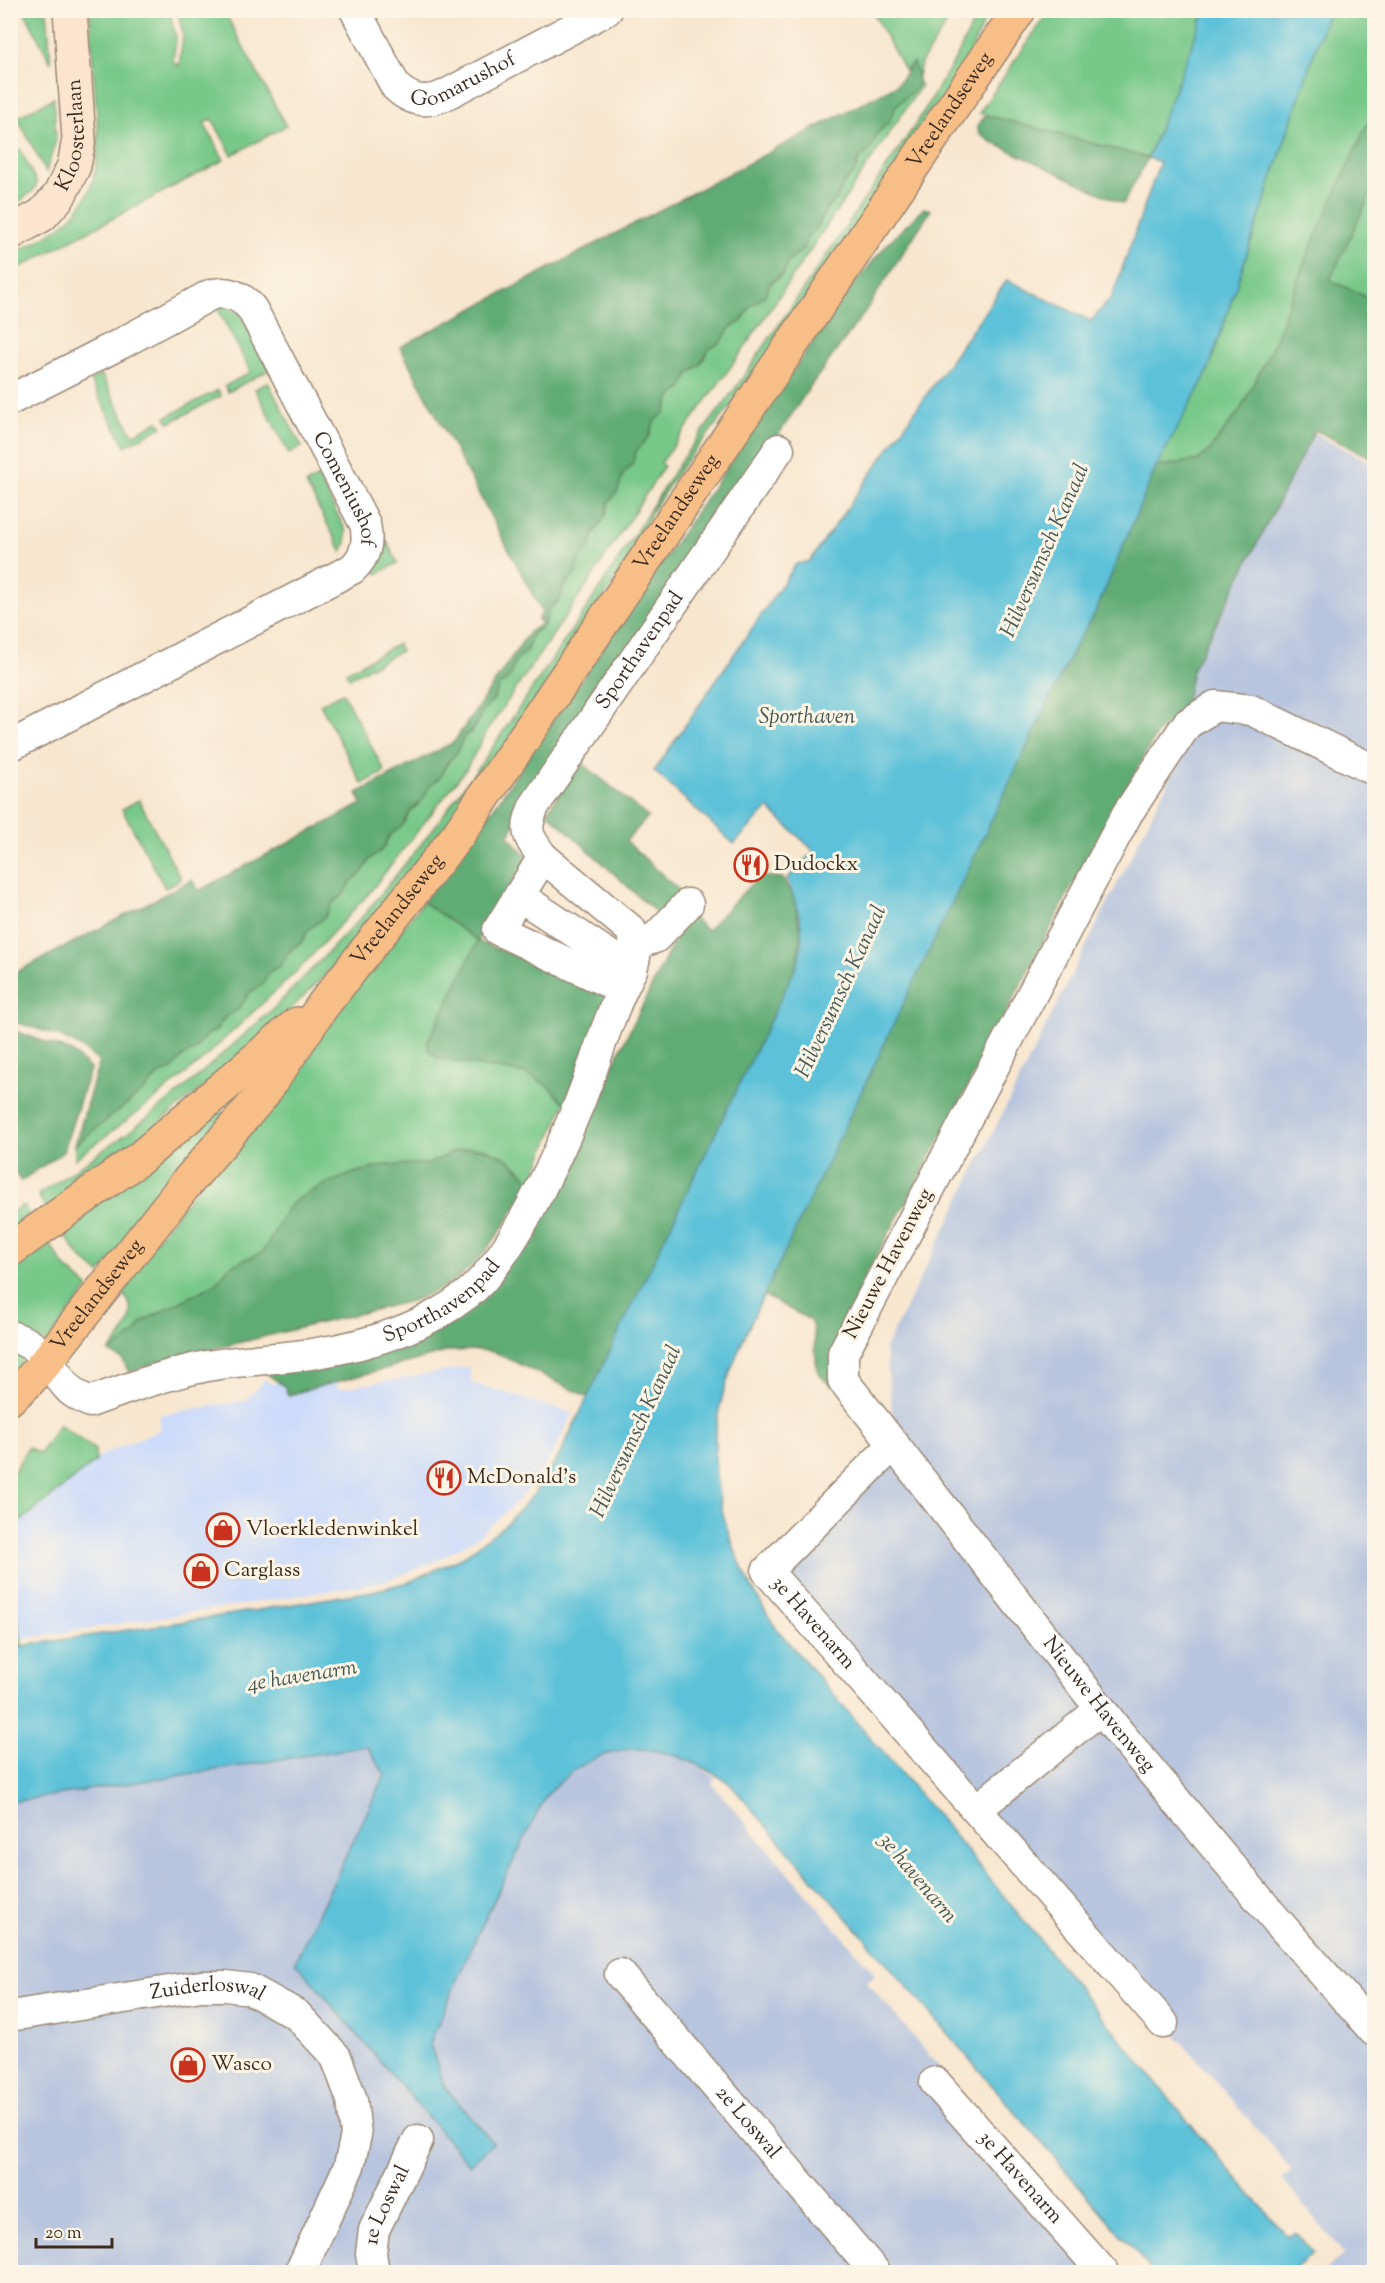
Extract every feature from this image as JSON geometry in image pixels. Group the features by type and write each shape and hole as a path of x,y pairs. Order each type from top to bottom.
{"main road":[{"name":"Vreelandseweg","path":"10,1415 19,1391 48,1359 184,1186 263,1094 323,1005 458,835 1019,10"},
{"name":"Vreelandseweg","path":"10,1250 140,1158 283,1035 323,1005"}],"street":[{"name":"Kloosterlaan","path":"10,233 42,215 59,196 74,166 79,139 70,10"},
{"name":"Gomarushof","path":"355,10 396,87 406,95 424,100 443,96 607,10"},
{"name":"Comeniushof","path":"10,400 210,295 222,292 233,294 244,300 252,309 365,524 368,537 363,556 352,569 10,746"},
{"name":"Sporthavenpad","path":"80,1396 208,1366 312,1354 354,1346 423,1323 468,1294 487,1274 510,1242 557,1152 584,1090 630,968 631,930 543,857 527,834 528,822 534,806 778,449"},
{"name":"Nieuwe Havenweg","path":"1374,770 1251,710 1215,706 1187,724 1127,814 843,1353 843,1380 1101,1709 1278,1923 1374,2031"},
{"path":"543,857 498,930 630,968"},
{"path":"519,896 630,968"},
{"path":"630,968 688,904"},
{"name":"Vreelandseweg","path":"10,1336 29,1344 48,1359"},
{"path":"48,1359 80,1396"},
{"path":"19,1391 80,1396"},
{"name":"3e Havenarm","path":"894,1444 767,1571 1163,2023"},
{"path":"977,1809 1101,1709"},
{"name":"2e Loswal","path":"620,1974 875,2272"},
{"name":"Zuiderloswal","path":"10,2016 201,1986 250,1989 297,2015 336,2056 352,2100 356,2135 349,2166 306,2270"},
{"name":"3e Havenarm","path":"935,2082 1103,2272"},
{"name":"1e Loswal","path":"374,2272 371,2253 374,2230 418,2140"}],"shaded area":[{"path":"1299,426 1374,464 1374,2272 1323,2272 1344,2254 1282,2179 1292,2170 988,1818 788,1580 782,1552 895,1433 885,1349 1176,766 1183,658"},
{"path":"469,1367 472,1383 573,1413 554,1451 535,1480 519,1500 475,1539 436,1561 391,1579 371,1584 21,1639 11,1572 10,1539 15,1528 38,1498 73,1472 104,1454 161,1429 159,1415 244,1402 265,1379 271,1384 335,1373 338,1389"},
{"path":"367,1746 385,1775 295,1962 493,2143 444,2086 430,2043 482,1924 546,1796 562,1778 583,1763 610,1753 645,1749 671,1753 694,1763 716,1778 712,1784 875,1974 867,1982 940,2068 1091,2272 11,2272 11,1802"}],"green space":[{"path":"24,11 47,11 51,63"},
{"path":"90,11 169,11 176,37 173,62 179,66 183,36 178,11 224,11 286,126 232,155 212,119 204,123 224,160 11,272 11,255 66,222 79,209 88,194 93,179 97,162 98,128"},
{"path":"872,11 955,11 921,63 918,76 912,63 905,71"},
{"path":"979,11 989,11 963,68 740,395 682,466 654,508 616,579 492,764 371,923 324,976 244,1055 48,1211 38,1195 129,1132 181,1091 274,1008 365,914 433,829 486,757 602,585 680,462 737,386 916,124 955,60"},
{"path":"1049,11 1205,11 1148,158 979,113"},
{"path":"1328,11 1374,11 1374,301 1303,267 1271,350 1240,410 1208,452 1198,460 1156,467 1208,371"},
{"path":"913,62 918,76 917,87 896,106 889,122 877,134 872,148 859,159 854,173 843,184 837,199 826,209 818,227 808,235 803,249 789,260 784,273 770,283 765,295 751,306 742,321 730,328 721,342 709,349 700,365 689,373 682,388 671,397 664,413 654,422 649,436 635,453 633,463 623,474 618,491 609,502 604,519 593,534 590,548 579,560 576,573 563,588 561,597 549,609 543,626 532,635 526,652 515,661 510,677 499,686 493,700 481,713 475,727 464,737 456,754 446,764 440,777 429,787 422,801 410,811 402,826 389,836 382,850 370,859 362,873 351,881 344,894 332,903 325,917 309,929 301,943 292,948 280,966 270,971 263,984 250,992 238,1010 225,1017 216,1030 204,1037 195,1050 183,1056 171,1070 158,1075 147,1088 75,1145 99,1062 79,1046 11,1021 11,975 192,880 198,891 362,804 357,793 454,742 529,632 541,624 538,619 542,612 400,347 897,85"},
{"path":"918,80 921,86 740,354 661,463 664,466 589,582 489,728 466,769 370,892 301,967 200,1062 75,1159 75,1145 147,1088 158,1075 174,1066 180,1058 220,1025 225,1017 238,1009 250,992 263,984 270,971 280,966 292,948 301,943 309,929 325,917 329,907 346,890 351,881 360,875 370,859 385,846 389,836 405,822 429,787 443,774 464,737 472,731 481,713 493,700 499,686 507,680 515,661 526,652 532,635 545,622 549,609 559,601 563,588 573,577 579,560 591,545 593,535 606,515 609,502 615,495 623,474 630,467 637,449 649,436 654,422 667,408 671,396 679,391 690,373 700,365 709,349 717,345 730,328 742,321 751,306 765,295 770,284 781,276 789,260 800,252 808,235 839,195 841,187 857,168 859,159 869,151 896,105 917,87"},
{"path":"54,98 56,140 46,172 17,117"},
{"path":"1374,109 1374,186 1330,280 1374,301 1374,459 1315,430 1192,671 1185,705 1156,735 1081,869 943,1134 860,1286 834,1357 834,1387 825,1381 817,1366 815,1339 810,1320 763,1295 1076,644 1096,611 1156,467 1198,460 1208,452 1240,410 1271,350 1308,253"},
{"path":"986,115 1148,158 1123,204 990,141 979,133 977,126"},
{"path":"20,149 37,183 34,190 11,208 11,155"},
{"path":"924,208 931,210 864,313 809,388 734,503 531,797 508,836 527,857 478,941 423,902 499,800 847,292 890,241"},
{"path":"216,306 239,312 271,369 228,392 225,386 251,372"},
{"path":"101,374 133,435 158,421 162,427 125,446 90,380"},
{"path":"268,382 302,447 289,454 255,389"},
{"path":"218,390 221,396 169,423 166,417"},
{"path":"318,477 346,531 346,542 342,552 306,484"},
{"path":"375,520 398,563 377,574 371,562"},
{"path":"398,644 401,651 349,678 346,672"},
{"path":"343,693 385,772 362,784 320,704"},
{"path":"581,762 648,817 626,841 695,905 688,914 707,930 759,876 783,878 794,900 801,933 797,965 588,1397 494,1352 478,1350 450,1351 288,1395 285,1387 266,1373 457,1313 581,1129 678,933 547,812"},
{"path":"139,800 181,879 165,888 122,809"},
{"path":"423,902 478,941 427,1043 438,1058 526,1074 547,1085 565,1103 531,1182 516,1165 486,1148 468,1148 453,1152 428,1164 386,1165 354,1173 323,1185 296,1200 263,1252 230,1266 215,1284 143,1321 135,1333 109,1352 126,1328 131,1313 126,1297 118,1288"},
{"path":"478,941 610,995 565,1103 547,1085 526,1074 438,1058 430,1052 427,1043"},
{"path":"10,1029 72,1052 90,1069 63,1152 21,1181 11,1168"},
{"path":"216,1111 220,1111 223,1115 100,1274 79,1256 61,1229"},
{"path":"468,1148 488,1150 504,1157 531,1182 484,1253 459,1277 442,1288 415,1300 151,1364 129,1373 123,1360 109,1352 135,1333 143,1321 215,1284 230,1266 263,1252 289,1206 296,1200 323,1185 354,1173 386,1165 428,1164 453,1152"},
{"path":"23,1205 33,1221 11,1235 10,1213"},
{"path":"46,1239 65,1267 89,1288 46,1343 11,1325 11,1262"},
{"path":"10,1347 34,1359 11,1382"},
{"path":"59,1424 95,1450 96,1461 21,1521 11,1523 11,1477 28,1447 40,1454"},
{"path":"10,1576 22,1645 11,1651"}],"water":[{"path":"1205,11 1328,11 1208,371 1156,467 1096,611 1076,644 751,1322 723,1394 717,1425 715,1456 717,1486 733,1546 745,1574 776,1628 944,1823 1199,2135 1288,2237 1295,2232 1313,2253 1291,2272 1153,2272 729,1783 705,1768 657,1751 634,1749 611,1753 589,1761 567,1776 546,1796 471,1950 430,2044 444,2086 493,2143 469,2165 295,1962 385,1775 367,1746 11,1802 11,1651 15,1647 240,1613 372,1591 409,1582 463,1557 507,1523 533,1495 558,1458 797,965 800,953 800,922 787,879 814,851 768,808 734,844 654,771 796,564 810,561 1007,280 1091,321 1112,297 1160,162 1148,158"}],"place":[{"name":"Dudockx","path":"751,865"},
{"name":"McDonald's","path":"444,1478"},
{"name":"Vloerkledenwinkel","path":"223,1530"},
{"name":"Carglass","path":"201,1571"},
{"name":"Wasco","path":"188,2065"}],"water label":[{"name":"Hilversumsch Kanaal","path":"1046,551"},
{"name":"Sporthaven","path":"807,718"},
{"name":"Hilversumsch Kanaal","path":"842,992"},
{"name":"Hilversumsch Kanaal","path":"637,1432"},
{"name":"4e havenarm","path":"302,1677"},
{"name":"3e havenarm","path":"917,1879"}]}
